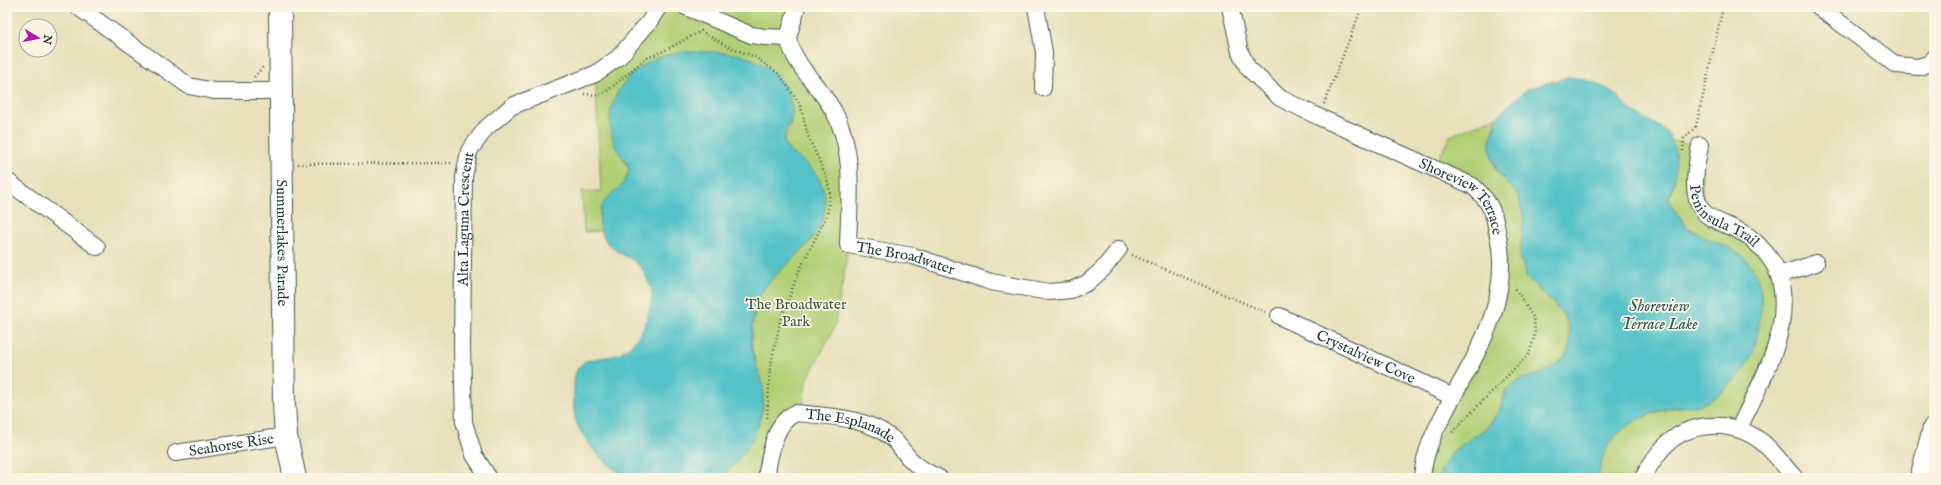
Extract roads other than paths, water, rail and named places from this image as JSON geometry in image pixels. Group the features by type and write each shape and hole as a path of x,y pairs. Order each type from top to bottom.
{"street":[{"path":"78,7 189,86 214,91 275,91"},
{"name":"Summerlakes Parade","path":"268,7 281,164 284,405 280,437 295,478"},
{"name":"Summerlakes Parade","path":"280,7 275,91 271,363 280,437 283,478"},
{"name":"Alta Laguna Crescent","path":"489,478 474,455 464,422 462,347 463,224 464,177 469,151 486,128 512,106 595,74 619,57 662,7"},
{"path":"686,7 751,35 788,38 797,7"},
{"path":"1036,7 1044,52 1043,88"},
{"name":"Shoreview Terrace","path":"1230,7 1240,52 1248,68 1280,98 1473,186 1486,198 1494,211 1501,253 1499,300 1486,337 1453,397 1427,450 1422,478"},
{"path":"1819,7 1896,65 1919,67 1930,63 1934,58"},
{"name":"The Broadwater","path":"788,38 791,51 799,65 823,94 834,112 845,139 849,166 848,245 913,256 991,282 1049,292 1071,290 1087,283 1103,269 1118,248"},
{"name":"Peninsula Trail","path":"1700,145 1696,178 1696,195 1703,211 1749,236 1766,253 1779,275 1783,308 1778,339 1767,369 1739,428"},
{"path":"7,182 97,247"},
{"path":"1779,275 1816,263"},
{"name":"Crystalview Cove","path":"1279,316 1453,397"},
{"name":"The Esplanade","path":"766,478 774,443 783,422 789,415 796,412 860,422 877,428 893,439 909,458 925,471 939,478"},
{"path":"1644,478 1652,460 1662,447 1688,429 1703,426 1739,428 1763,442 1795,478"},
{"path":"1921,478 1934,428"},
{"name":"Seahorse Rise","path":"176,453 280,437"},
{"path":"1931,478 1934,467"}],"water":[{"path":"715,52 737,54 750,58 768,69 783,84 791,103 792,114 784,136 785,144 793,155 808,165 819,178 825,202 822,221 816,234 807,245 768,283 756,306 751,344 760,376 763,392 763,404 756,430 743,455 734,465 723,473 710,479 628,478 612,468 589,444 578,426 574,408 574,384 576,372 579,367 586,361 613,356 630,346 642,331 651,303 651,288 645,273 637,263 610,246 602,234 599,218 603,203 624,182 629,168 615,145 611,128 611,113 615,98 622,85 632,74 645,64 659,57 675,53"},
{"name":"Shoreview Terrace Lake","path":"1568,77 1587,80 1605,88 1616,95 1635,113 1661,128 1669,136 1675,151 1676,159 1675,175 1668,198 1671,205 1688,228 1697,234 1726,246 1736,252 1745,259 1756,275 1761,294 1761,305 1755,348 1741,372 1722,393 1714,398 1698,405 1664,409 1643,417 1624,429 1616,436 1604,454 1598,478 1440,478 1442,468 1454,450 1488,427 1500,410 1507,389 1518,381 1542,373 1556,365 1564,358 1570,346 1569,329 1564,315 1527,277 1520,256 1524,217 1518,196 1497,170 1490,151 1490,142 1498,116 1509,105 1527,89"}],"park label":[{"name":"The Broadwater Park","path":"796,312"}]}
